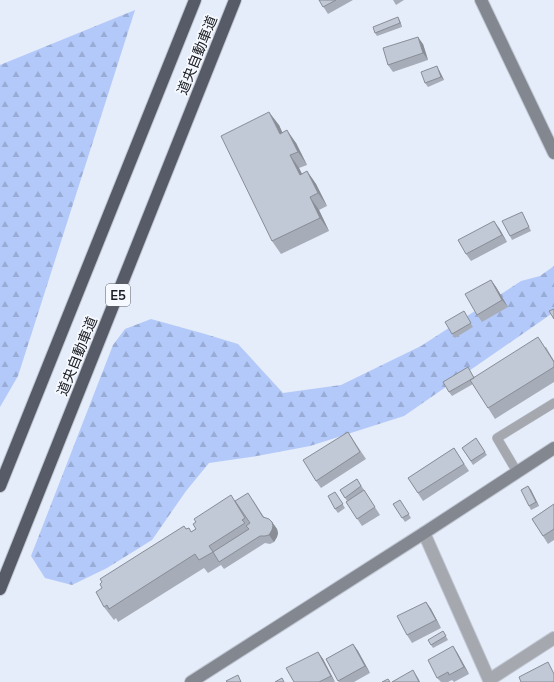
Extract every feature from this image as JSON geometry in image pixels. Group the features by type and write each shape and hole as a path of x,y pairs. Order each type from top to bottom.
{"highway":[{"name":"道央自動車道","path":"0,486 195,0"},
{"name":"道央自動車道","path":"0,589 235,0"}],"street":[{"path":"482,0 554,153"},
{"path":"191,682 554,448"},
{"path":"424,533 489,681 554,638"}],"lane":[{"path":"517,472 497,438 554,402"}],"green space":[{"path":"135,10 18,376 0,407 0,65"},
{"path":"554,266 554,312 404,416 310,446 209,463 186,491 152,540 107,568 72,585 45,578 31,556 113,345 125,329 151,319 238,344 283,393 341,385 421,346 521,281 540,276"}],"building":[{"path":"319,0 336,0 323,7"},
{"path":"398,17 400,23 375,33 373,27"},
{"path":"418,37 423,53 388,65 383,48"},
{"path":"437,66 441,77 425,83 421,72"},
{"path":"269,112 280,134 287,130 298,152 290,155 300,175 307,171 318,193 310,197 320,218 272,241 221,136"},
{"path":"522,212 529,227 510,236 502,221"},
{"path":"494,221 502,235 466,254 458,240"},
{"path":"491,280 502,300 477,315 465,294"},
{"path":"554,309 554,319 549,311"},
{"path":"464,311 471,323 452,334 445,322"},
{"path":"538,337 554,362 554,367 488,408 470,380"},
{"path":"468,367 474,378 449,392 443,382"},
{"path":"348,432 360,452 316,481 303,460"},
{"path":"476,438 485,452 471,461 462,448"},
{"path":"454,448 464,464 418,493 408,478"},
{"path":"357,479 361,486 345,498 340,490"},
{"path":"528,486 536,502 529,506 521,490"},
{"path":"364,490 375,507 357,519 346,502"},
{"path":"335,492 343,504 335,509 328,496"},
{"path":"248,493 263,517 272,522 272,530 269,535 260,536 219,562 213,552 249,529 246,526 250,523 235,501"},
{"path":"231,495 245,518 242,520 245,523 209,546 213,552 199,560 195,554 109,609 107,605 104,607 96,592 102,588 100,584 102,582 100,579 184,526 186,529 189,528 191,532 196,529 193,524 196,522 194,519"},
{"path":"400,500 409,514 402,518 393,504"},
{"path":"554,504 554,529 543,536 532,519"},
{"path":"426,602 436,620 407,635 397,616"},
{"path":"443,631 446,636 431,645 428,640"},
{"path":"353,644 365,666 338,681 326,659"},
{"path":"453,646 464,667 449,675 448,672 437,678 428,660"},
{"path":"318,652 331,676 319,682 294,682 286,668"},
{"path":"548,662 554,674 554,682 521,682 519,677"},
{"path":"413,670 419,682 392,682"},
{"path":"238,675 241,682 226,681"},
{"path":"282,678 284,682 275,682"},
{"path":"388,679 390,682 382,682"}]}
